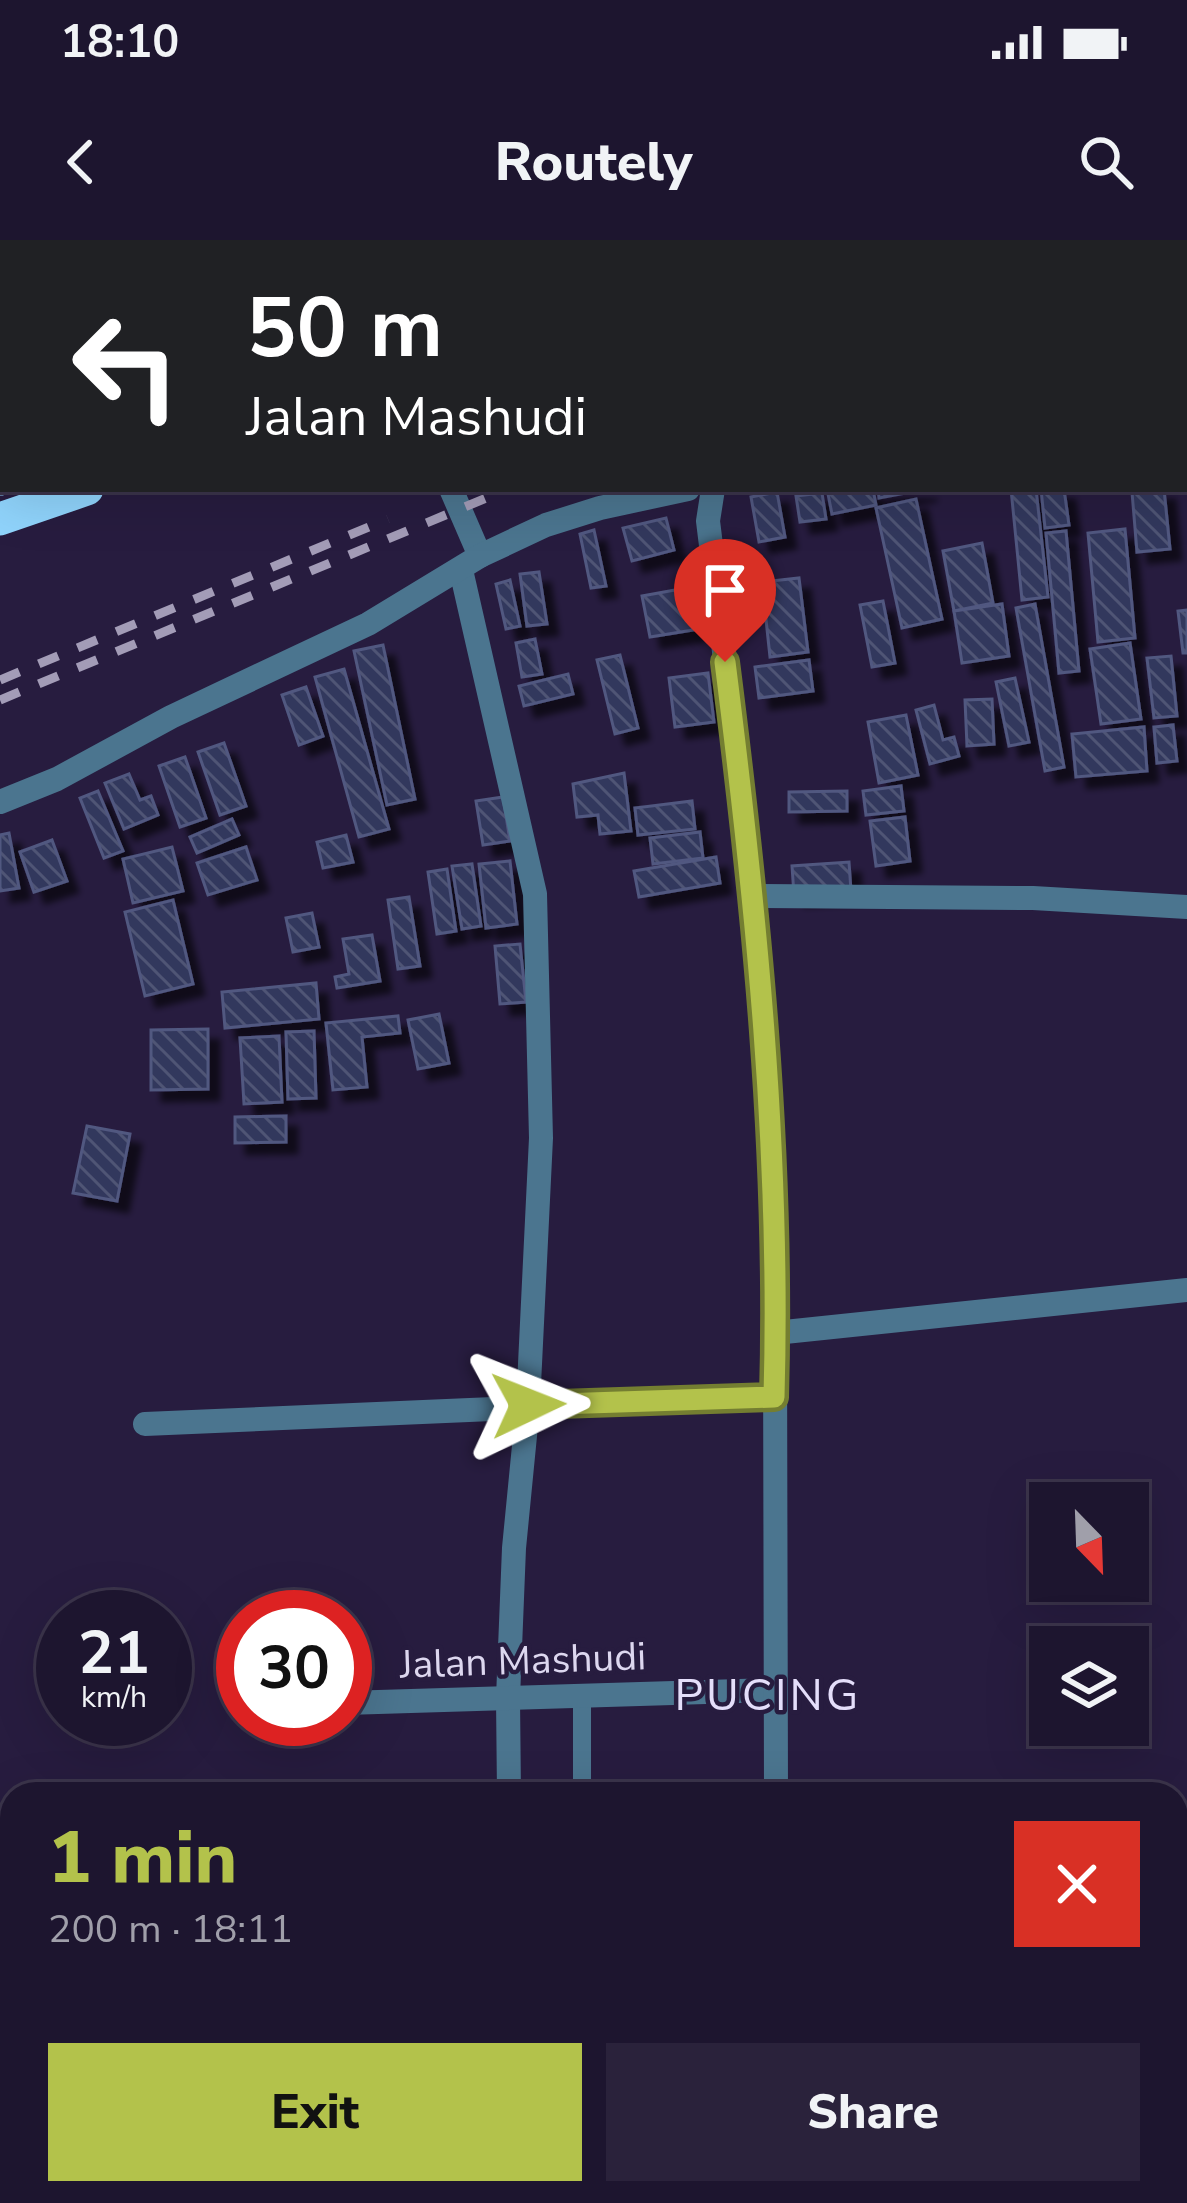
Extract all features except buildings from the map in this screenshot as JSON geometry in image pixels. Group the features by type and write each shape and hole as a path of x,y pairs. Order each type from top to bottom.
{"highway":[{"path":"0,519 78,492"}],"street":[{"path":"452,492 471,563 535,895 541,1138 528,1405 514,1548 509,1782"},
{"path":"0,802 368,624 546,525 674,492"},
{"path":"713,492 708,521 754,896 769,1082 776,1333 776,1782"},
{"path":"754,896 1033,898 1187,907"},
{"path":"776,1333 1187,1290"},
{"path":"145,1424 774,1397"},
{"name":"Jalan Mashudi","path":"372,1701 775,1690"}],"lane":[{"path":"582,1694 582,1782"}],"railway":[{"path":"0,700 501,492"},
{"path":"0,680 388,519"}],"district":[{"name":"PUCING","path":"768,1695"}],"route":[{"path":"528,1405 774,1397 769,1082 754,896 725,662"}]}
